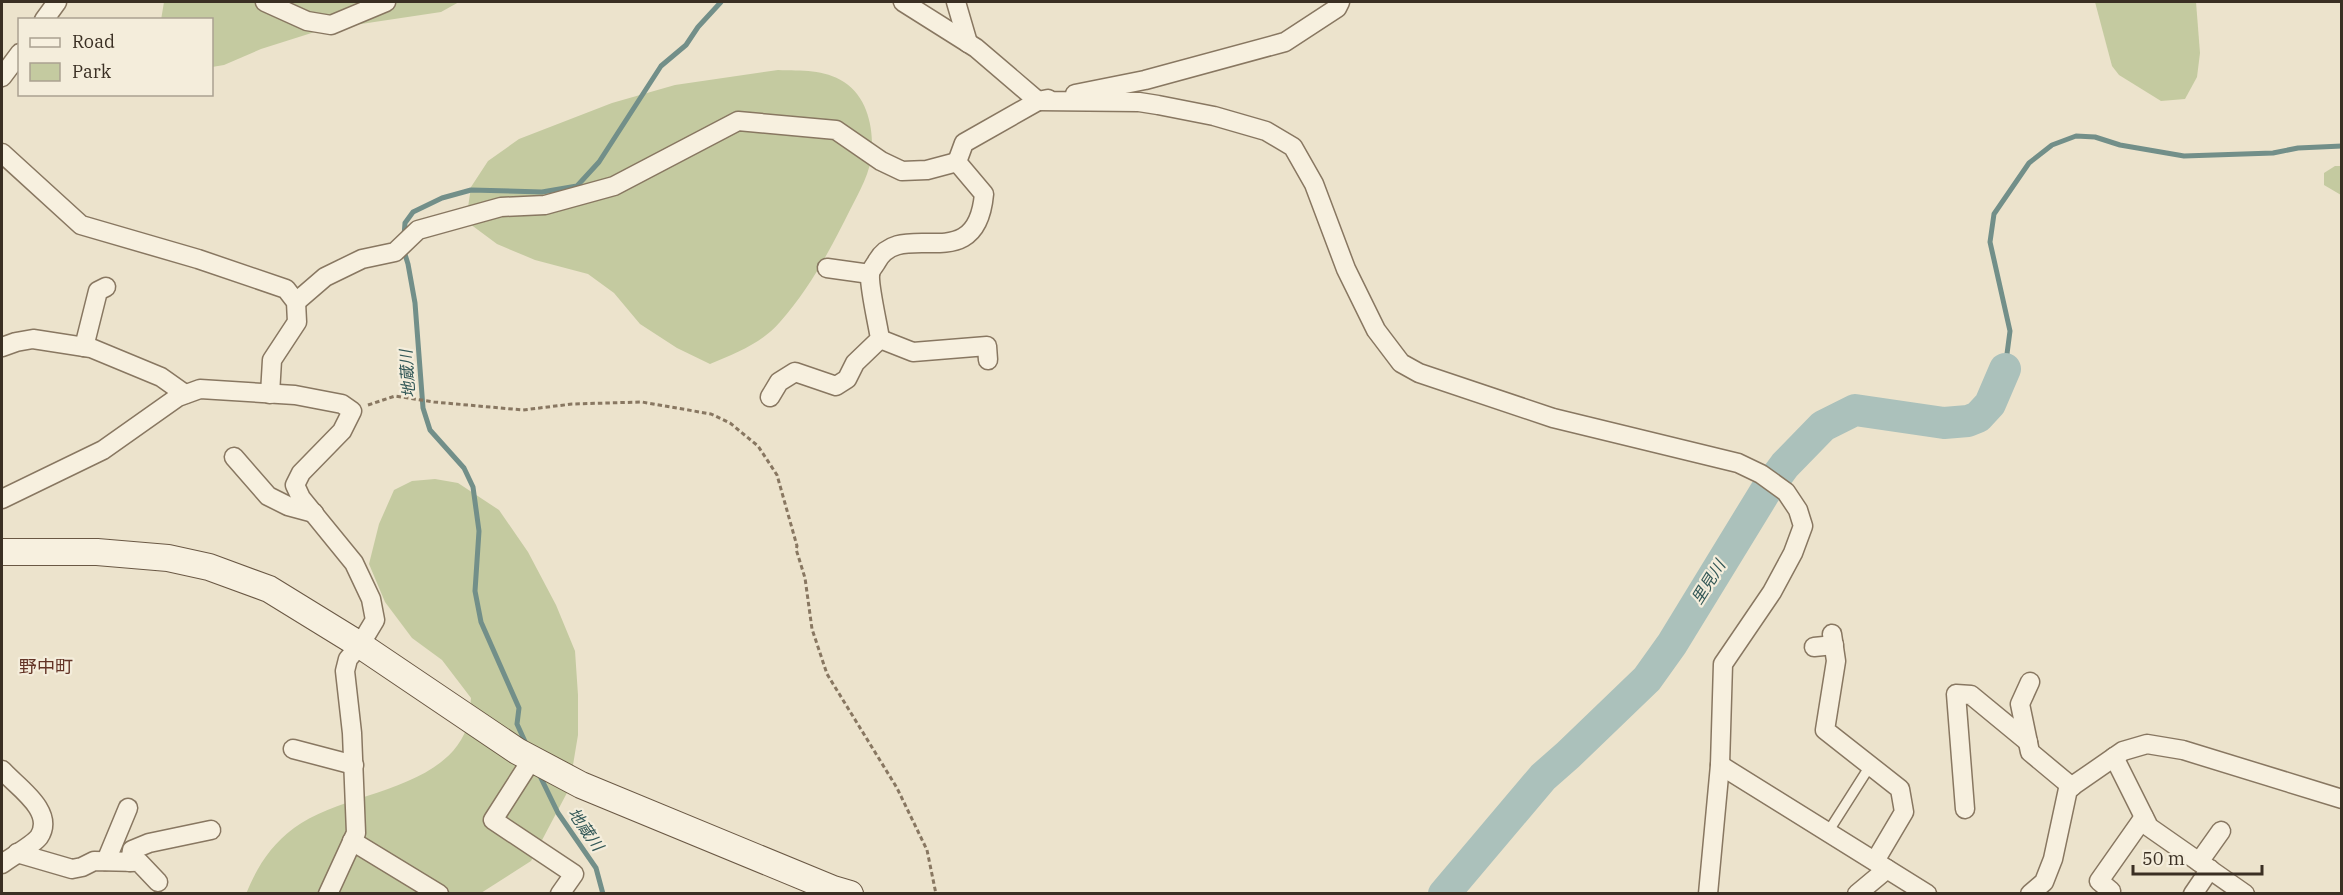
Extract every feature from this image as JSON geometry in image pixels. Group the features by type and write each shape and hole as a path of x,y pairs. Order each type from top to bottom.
{"street":[{"path":"45,18 57,2"},
{"path":"265,2 307,21 331,25 386,2"},
{"path":"903,2 968,43 1038,101 1139,102 1214,116 1266,131 1293,147 1314,184 1346,268 1376,330 1401,363 1419,373 1553,418 1737,463 1761,474 1786,492 1798,510 1803,526 1793,553 1772,592 1723,664 1720,765 1708,894"},
{"path":"956,2 968,43"},
{"path":"957,162 964,143 1038,101 1145,80 1285,42 1338,8 1340,2"},
{"path":"2,77 18,56"},
{"path":"296,302 325,277 362,259 395,252 418,230 501,207 545,205 614,186 738,121 836,130 881,161 902,171 927,170 957,162"},
{"path":"2,153 81,225 198,259 286,289 296,302 297,322 272,360 270,394"},
{"path":"880,339 870,274 880,255 898,244 953,243 972,231 982,214 984,194 957,162"},
{"path":"827,268 870,274"},
{"path":"84,347 98,291 106,287"},
{"path":"2,347 33,339 84,347 161,377 185,394"},
{"path":"880,339 913,352 987,346 988,360"},
{"path":"770,397 779,382 795,372 836,386 847,379 855,363 880,339"},
{"path":"2,498 103,450 178,397 200,388 295,395 342,404 352,411 342,431 301,473 295,485 301,498 354,563 371,598 375,620 360,645 348,659 345,671 352,733 356,833 328,894"},
{"path":"234,457 268,496 288,506 314,513"},
{"path":"2,552 97,552 168,558 209,567 269,588 360,645 518,752 581,785 833,890 850,894"},
{"path":"1814,647 1833,639 1836,661 1824,730 1900,789 1904,812 1881,865 1857,894"},
{"path":"2030,682 2020,704 2030,752 2072,787"},
{"path":"1965,809 1956,694 1971,695 2028,742"},
{"path":"2030,894 2044,882 2053,859 2068,789 2123,751 2147,744 2183,750 2342,799"},
{"path":"293,749 354,765"},
{"path":"2114,757 2149,827 2245,894"},
{"path":"532,759 493,820 574,874 560,894"},
{"path":"1720,765 1928,894"},
{"path":"2,770 37,805 44,823 39,837 2,864"},
{"path":"106,861 128,808"},
{"path":"2098,881 2144,817"},
{"path":"130,862 132,850 149,843 212,830"},
{"path":"2193,894 2221,831"},
{"path":"352,841 439,894"},
{"path":"17,853 72,869 94,861 139,862 158,882"}],"lane":[{"path":"1828,832 1870,766"}],"path":[{"path":"352,411 395,396 523,410 572,404 642,402 711,414 730,423 758,446 777,476 794,531 797,546 795,549 805,578 812,629 827,674 897,788 927,850 936,894"}],"green space":[{"path":"164,2 459,2 441,12 321,30 261,49 224,65 213,67 213,18 161,18"},
{"path":"2095,2 2196,2 2200,53 2197,77 2185,99 2161,101 2119,75 2112,66"},
{"path":"778,70 821,73 836,78 852,88 863,104 870,122 871,159 864,182 819,268 801,296 773,329 757,342 739,351 710,364 677,348 640,324 614,293 588,274 535,260 497,244 466,221 471,187 488,161 519,139 612,103 675,85"},
{"path":"2335,166 2341,166 2341,195 2324,185 2324,173"},
{"path":"435,479 458,483 499,510 528,552 556,605 575,651 578,735 569,789 531,861 481,893 246,894 265,858 294,828 315,815 419,776 441,762 458,744 469,721 471,698 442,660 412,638 385,602 369,564 379,524 394,490 412,481"}],"waterway":[{"name":"地蔵川","path":"404,236 405,223 413,212 442,198 471,190 542,192 577,186 599,162 661,66 686,45 698,27 721,2"},
{"path":"2005,369 2010,331 1990,242 1994,214 2029,163 2052,145 2076,136 2095,137 2120,145 2184,156 2273,153 2298,148 2342,146"},
{"name":"地蔵川","path":"403,248 415,303 423,408 430,430 464,468 473,487 479,531 475,591 481,622 519,708 517,724 527,746"},
{"name":"里見川","path":"1444,894 1543,777 1647,679 1672,644 1765,492 1785,465 1823,426 1855,410 1944,423 1968,421 1978,417 1990,404 2005,369"},
{"name":"地蔵川","path":"539,774 558,813 596,868 603,894"}],"district":[{"name":"野中町","path":"46,667"}]}
